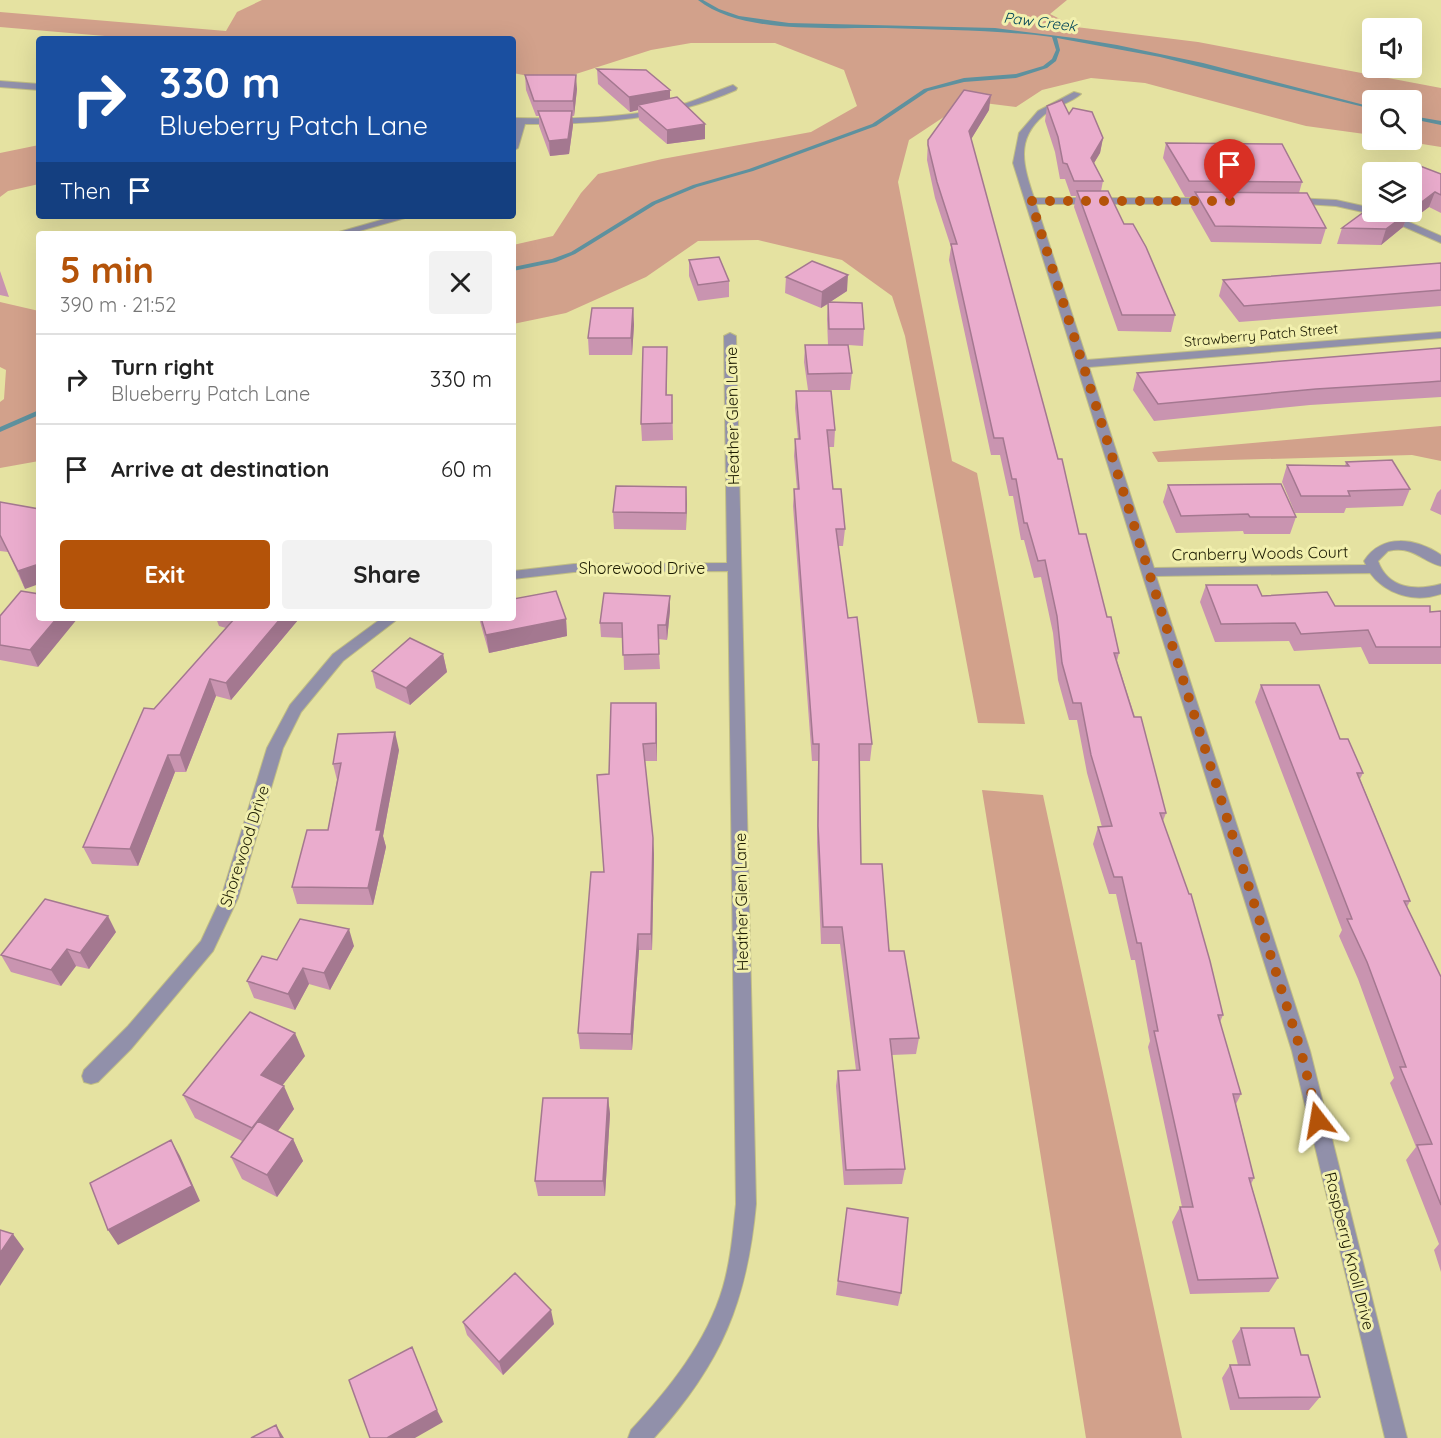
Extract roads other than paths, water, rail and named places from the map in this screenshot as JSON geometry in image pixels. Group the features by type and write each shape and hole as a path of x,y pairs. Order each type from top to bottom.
{"street":[{"path":"0,84 36,87"},
{"path":"517,121 584,119 669,110 715,98 733,88"},
{"name":"Raspberry Knoll Drive","path":"1077,94 1041,113 1022,135 1018,163 1301,1051 1396,1438"},
{"path":"1031,201 1218,201"},
{"path":"1276,201 1336,203 1362,209"},
{"path":"349,231 395,219"},
{"path":"1405,222 1441,240"},
{"name":"Strawberry Patch Street","path":"1083,364 1441,335"},
{"name":"Heather Glen Lane","path":"639,1438 668,1408 718,1328 739,1265 746,1204 730,336"},
{"name":"Cranberry Woods Court","path":"1148,572 1372,569 1373,554 1390,546 1414,548 1441,562"},
{"name":"Shorewood Drive","path":"516,575 574,568 735,567"},
{"path":"1372,569 1378,577 1399,590 1424,594 1441,589"},
{"name":"Shorewood Drive","path":"91,1076 121,1049 206,947 237,878 275,749 293,711 308,689 339,656 388,621"}],"waterway":[{"name":"Paw Creek","path":"700,0 717,10 738,17 789,25 958,28 1054,36"},
{"path":"516,268 554,261 573,253 654,203 695,186 751,170 874,125 926,90 964,80 1016,76 1045,67 1054,60 1058,50 1054,36"},
{"name":"Paw Creek","path":"1054,36 1160,55 1362,105"},
{"name":"Paw Creek","path":"1422,120 1441,123"},
{"path":"0,430 36,413"}]}
